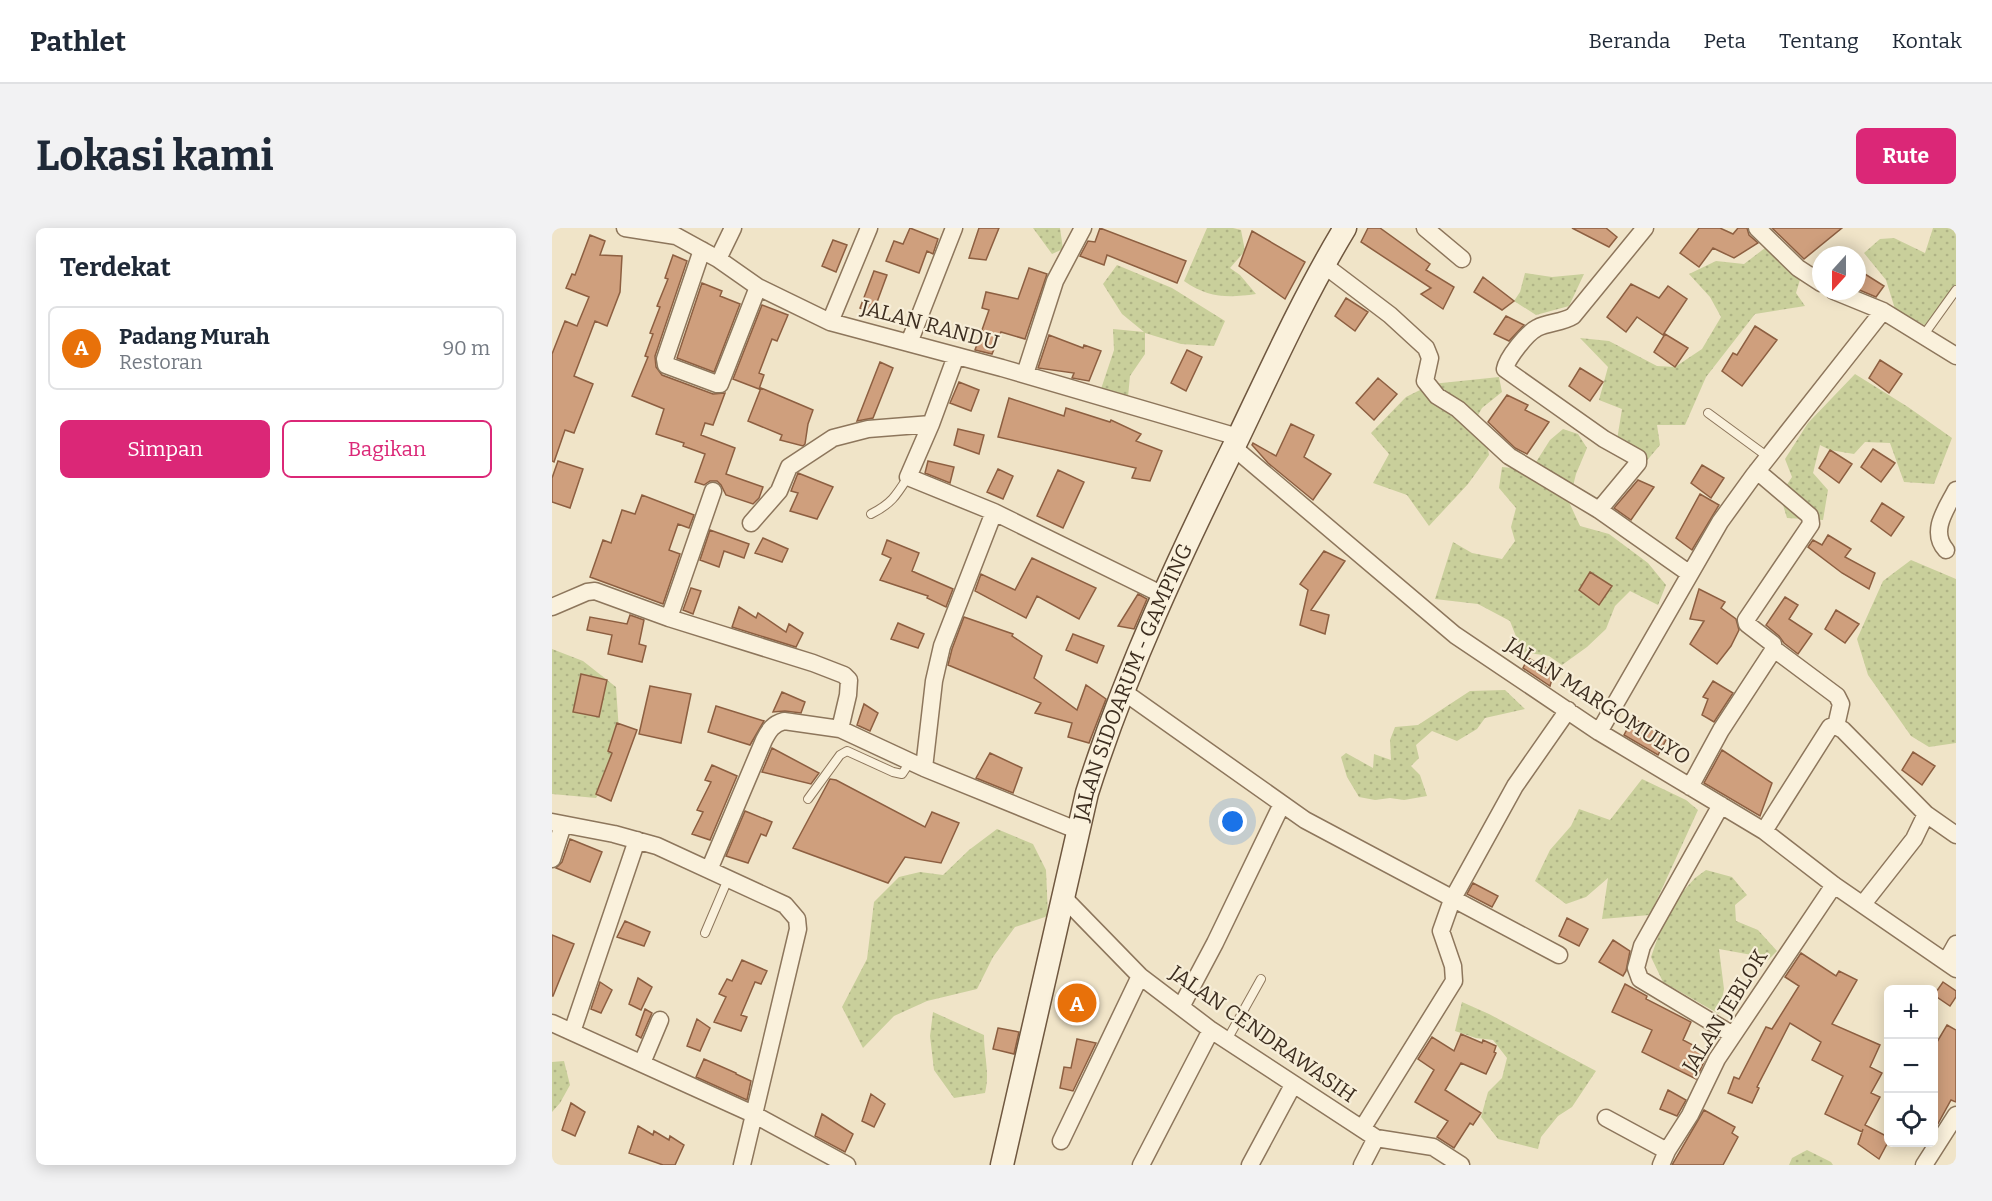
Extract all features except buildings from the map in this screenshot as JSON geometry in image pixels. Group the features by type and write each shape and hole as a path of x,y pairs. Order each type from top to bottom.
{"main road":[{"name":"JALAN SIDOARUM - GAMPING","path":"1002,1165 1079,831 1105,736 1163,595 1287,334 1345,228"}],"street":[{"name":"JALAN RANDU","path":"632,228 673,235 702,250 758,287 830,322 1025,375 1236,442"},
{"path":"718,260 733,228"},
{"path":"830,322 869,228"},
{"path":"909,343 954,228"},
{"path":"1025,375 1055,281 1083,228"},
{"path":"1425,228 1462,259"},
{"path":"1599,510 1638,463 1638,458 1604,439 1532,388 1506,369 1506,363 1526,337 1537,328 1564,321 1573,316 1645,228"},
{"path":"1757,228 1798,268 1812,277"},
{"path":"702,250 665,359 666,365 720,384 758,287"},
{"path":"1324,265 1390,315 1426,348 1430,358 1425,381 1437,396 1458,409 1509,456 1599,510 1689,574"},
{"path":"1856,300 1883,311 1956,356"},
{"path":"1599,732 1720,522 1757,471 1883,311"},
{"path":"956,356 931,424 908,477 994,512 1163,595"},
{"path":"751,523 779,491 789,467 833,438 867,429 931,424"},
{"name":"JALAN MARGOMULYO","path":"1236,442 1429,615 1455,635 1599,732 1764,831 1834,885 1951,965"},
{"path":"1757,471 1810,516 1811,524 1746,620 1747,624 1773,644 1774,649 1837,696 1841,709 1836,726"},
{"path":"1946,550 1941,545 1939,525 1956,490"},
{"path":"669,618 713,491"},
{"path":"917,765 942,646 994,512"},
{"path":"552,607 587,592 595,591 669,618 813,663 844,675 849,680 840,729"},
{"path":"1690,787 1721,730 1774,649"},
{"path":"1124,692 1305,820 1559,955"},
{"path":"1362,1165 1369,1134 1454,981 1453,966 1441,931 1452,900 1515,786 1568,710"},
{"path":"709,870 770,729 784,721 840,729 917,765 1079,831"},
{"path":"1764,831 1830,728 1836,726 1881,766 1926,814 1956,835"},
{"path":"1181,1007 1215,943 1282,804"},
{"path":"1721,805 1642,946 1636,968 1640,979 1733,1035"},
{"path":"1863,904 1914,839 1926,814"},
{"path":"552,859 557,824 614,834 673,852 785,905 797,919 798,928 742,1165"},
{"path":"572,1032 637,840"},
{"name":"JALAN JEBLOK","path":"1664,1158 1690,1115 1707,1077 1733,1035 1834,885"},
{"name":"JALAN CENDRAWASIH","path":"1064,898 1140,976 1211,1030 1369,1134 1434,1147 1461,1165"},
{"path":"1951,965 1956,944"},
{"path":"1062,1141 1140,976"},
{"path":"642,1063 660,1020"},
{"path":"553,1025 753,1114 847,1165"},
{"path":"1141,1165 1211,1030"},
{"path":"1250,1165 1293,1085"},
{"path":"1605,1118 1664,1158"},
{"path":"1924,1165 1955,1119"}],"lane":[{"path":"1923,336 1956,290"},
{"path":"1708,414 1768,457"},
{"path":"871,514 887,506 908,477"},
{"path":"808,799 840,755 847,752 902,774 917,765"},
{"path":"705,933 728,879"},
{"path":"1227,1040 1261,979"}],"green space":[{"path":"1033,228 1060,228 1063,249 1052,254"},
{"path":"1207,228 1241,230 1245,251 1230,268 1240,275 1256,294 1236,296 1210,294 1184,281"},
{"path":"1933,228 1956,228 1956,293 1926,326 1895,309 1886,280 1866,255 1866,251 1880,239 1894,238 1925,253"},
{"path":"1765,248 1802,273 1796,293 1805,306 1755,314 1706,377 1685,425 1657,425 1660,445 1644,464 1626,462 1617,440 1622,409 1599,400 1608,367 1580,338 1609,341 1657,366 1675,367 1702,349 1721,317 1710,297 1689,274 1716,261 1744,264"},
{"path":"1117,265 1172,288 1225,321 1214,346 1181,344 1145,333 1145,354 1130,376 1128,397 1101,389 1114,350 1113,329 1144,332 1122,314 1103,284"},
{"path":"1525,273 1552,277 1584,274 1569,306 1536,315 1514,301 1520,292"},
{"path":"1855,374 1952,438 1934,484 1904,482 1890,443 1865,442 1854,454 1830,450 1820,445 1813,473 1828,490 1823,520 1787,518 1780,495 1792,477 1785,459 1808,423"},
{"path":"1499,377 1502,392 1482,408 1471,428 1486,438 1489,455 1468,484 1429,526 1407,495 1373,483 1389,454 1371,433 1406,397 1432,384"},
{"path":"1563,429 1578,434 1587,448 1576,474 1569,502 1580,526 1609,534 1648,563 1666,585 1658,605 1630,591 1615,606 1606,629 1587,647 1562,665 1549,656 1522,652 1510,621 1478,604 1435,599 1453,542 1472,553 1502,559 1515,541 1511,527 1516,508 1499,488 1502,467 1531,470 1550,440"},
{"path":"1911,560 1956,579 1956,743 1929,747 1911,736 1868,675 1857,639 1883,581"},
{"path":"552,649 583,661 616,687 621,761 596,798 552,794"},
{"path":"1505,690 1525,709 1485,718 1477,729 1457,741 1432,731 1416,745 1419,758 1411,766 1420,775 1427,796 1404,800 1390,798 1375,800 1359,797 1347,777 1341,757 1346,753 1373,768 1374,754 1391,760 1390,740 1395,727 1418,725 1470,691"},
{"path":"1642,779 1686,800 1698,810 1650,915 1602,919 1608,878 1586,897 1566,904 1535,881 1550,850 1571,826 1579,809 1610,820"},
{"path":"997,829 1033,844 1046,870 1048,916 1015,927 993,957 977,989 927,1001 894,1016 863,1048 842,1007 867,959 874,902 899,877 920,872 943,875 969,850"},
{"path":"1706,870 1732,877 1747,895 1735,905 1736,921 1758,930 1777,951 1767,961 1752,955 1719,949 1724,989 1719,1014 1663,982 1651,957 1668,908 1695,878"},
{"path":"1462,1002 1596,1071 1572,1107 1558,1116 1541,1137 1538,1149 1498,1139 1481,1117 1488,1092 1502,1078 1507,1058 1493,1040 1476,1038 1455,1031"},
{"path":"933,1012 984,1035 987,1071 985,1093 954,1098 934,1070 930,1036"},
{"path":"564,1061 570,1085 552,1112 552,1062"},
{"path":"1807,1150 1833,1165 1789,1165 1792,1158"}],"place":[{"name":"Padang Murah","path":"1077,1003"}]}
